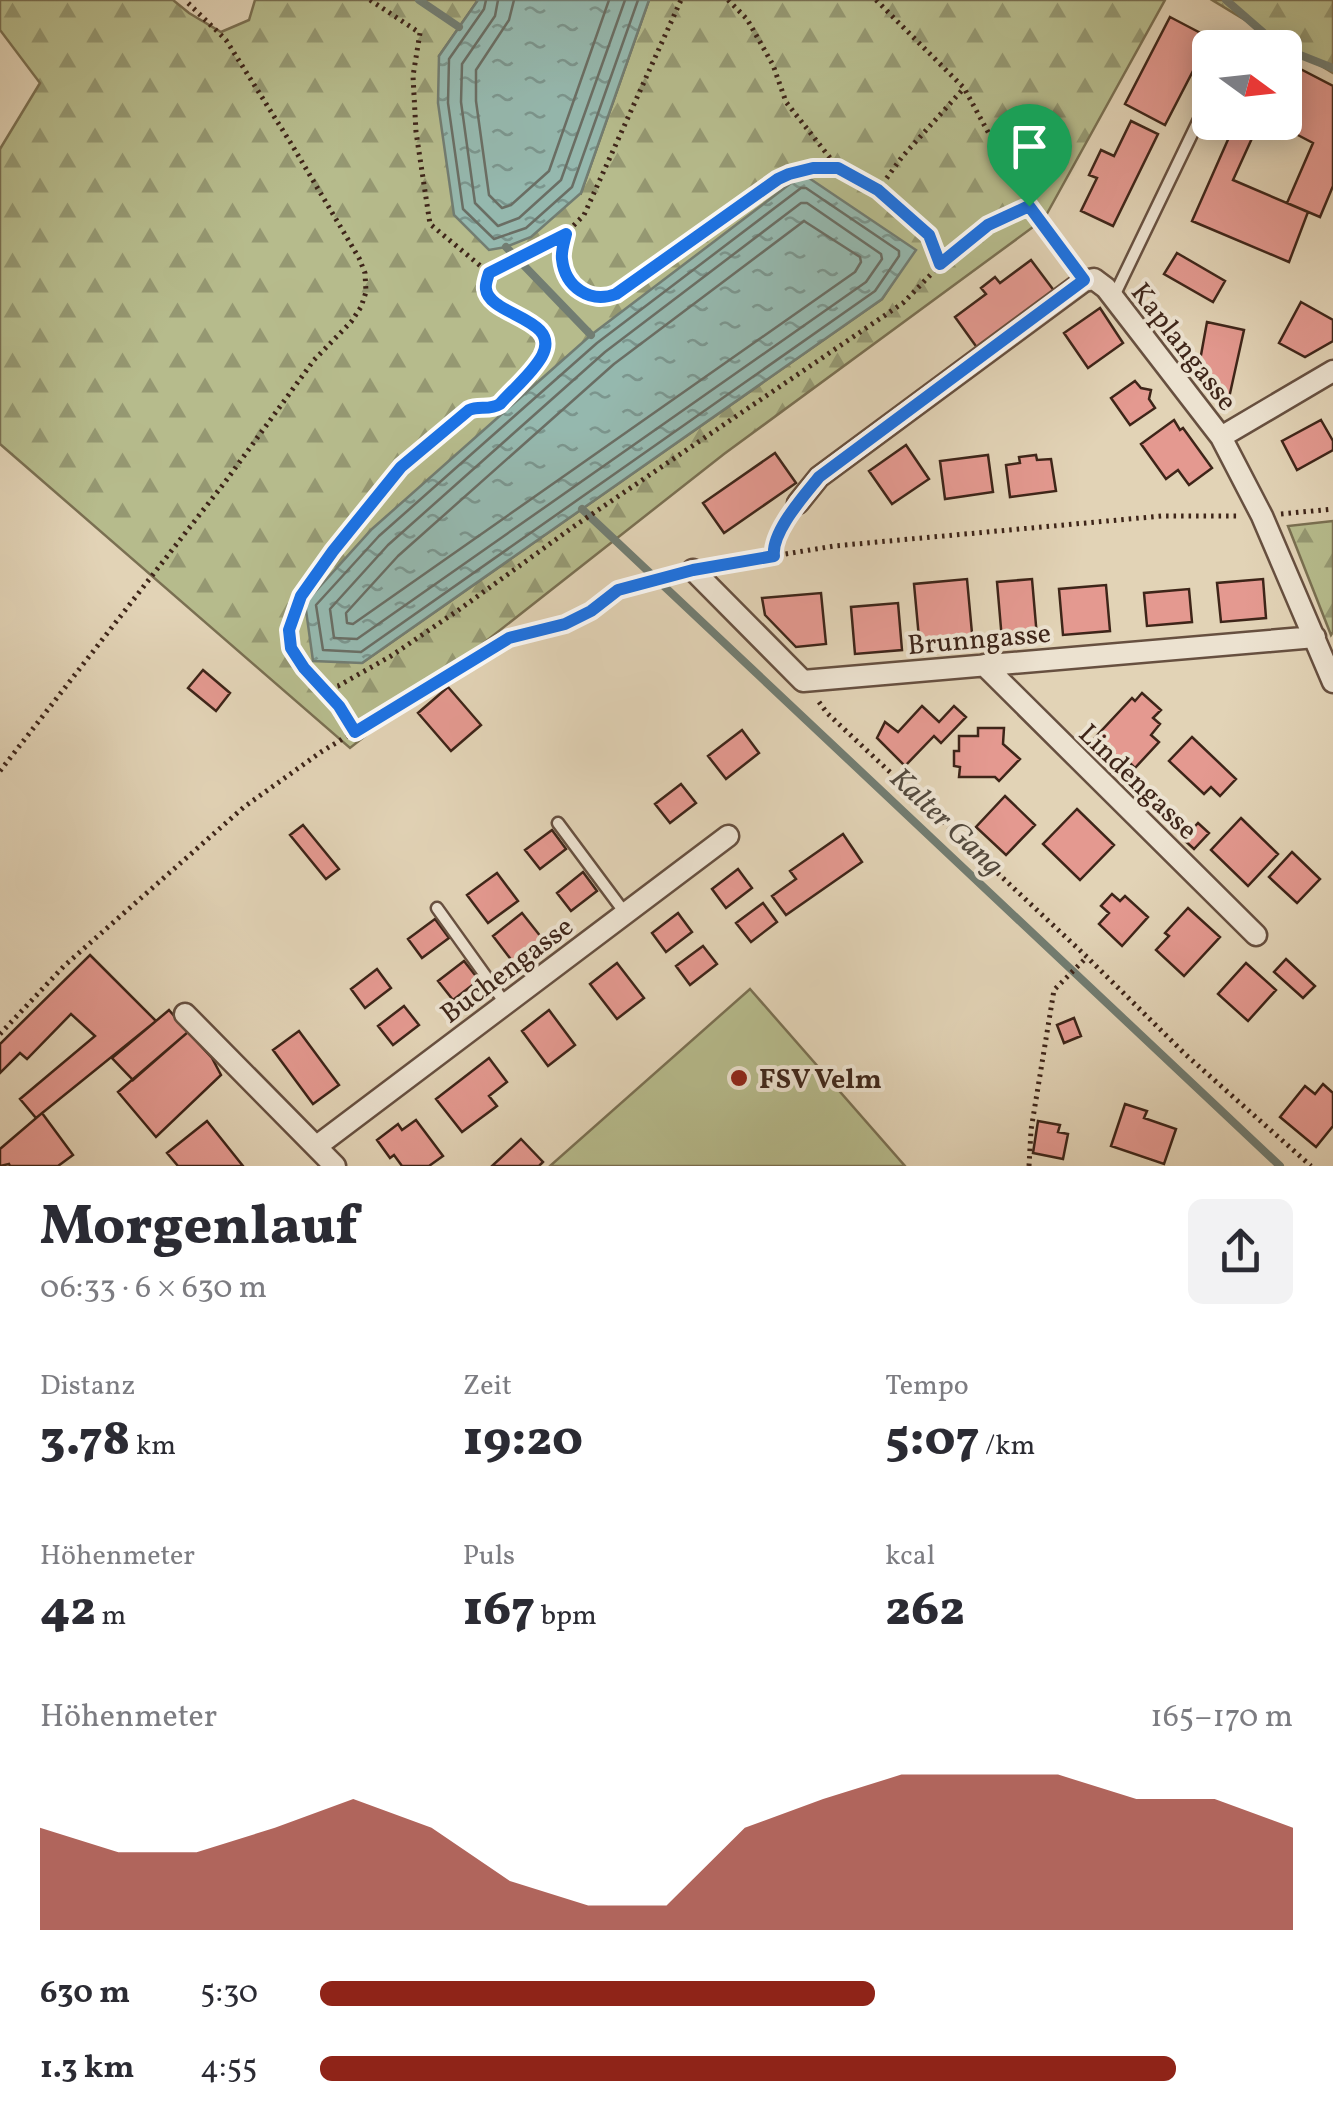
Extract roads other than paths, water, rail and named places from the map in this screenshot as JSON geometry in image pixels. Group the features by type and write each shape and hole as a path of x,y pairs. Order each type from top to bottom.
{"street":[{"name":"Kaplangasse","path":"798,503 819,477 1084,280 1096,280 1221,438 1262,516 1333,682"},
{"path":"1221,438 1333,371"},
{"name":"Brunngasse","path":"693,570 802,681 1315,637"},
{"name":"Lindengasse","path":"984,665 1256,935"},
{"name":"Buchengasse","path":"317,1146 728,836"},
{"path":"185,1014 336,1166"}],"lane":[{"path":"1113,297 1192,135"},
{"path":"558,823 625,914"},
{"path":"437,908 506,1004"}],"water":[{"path":"478,0 649,0 581,193 531,237 489,250 454,215 438,103 439,56"},
{"path":"803,174 916,250 882,299 362,663 313,661 305,603 372,529 591,335"}],"waterway":[{"name":"Kalter Gang","path":"419,0 459,27"},
{"name":"Kalter Gang","path":"1226,0 1260,30"},
{"name":"Kalter Gang","path":"1302,56 1333,68"},
{"path":"506,247 591,335"},
{"name":"Kalter Gang","path":"582,509 1280,1166"}],"place":[{"name":"FSV Velm","path":"739,1078"}]}
